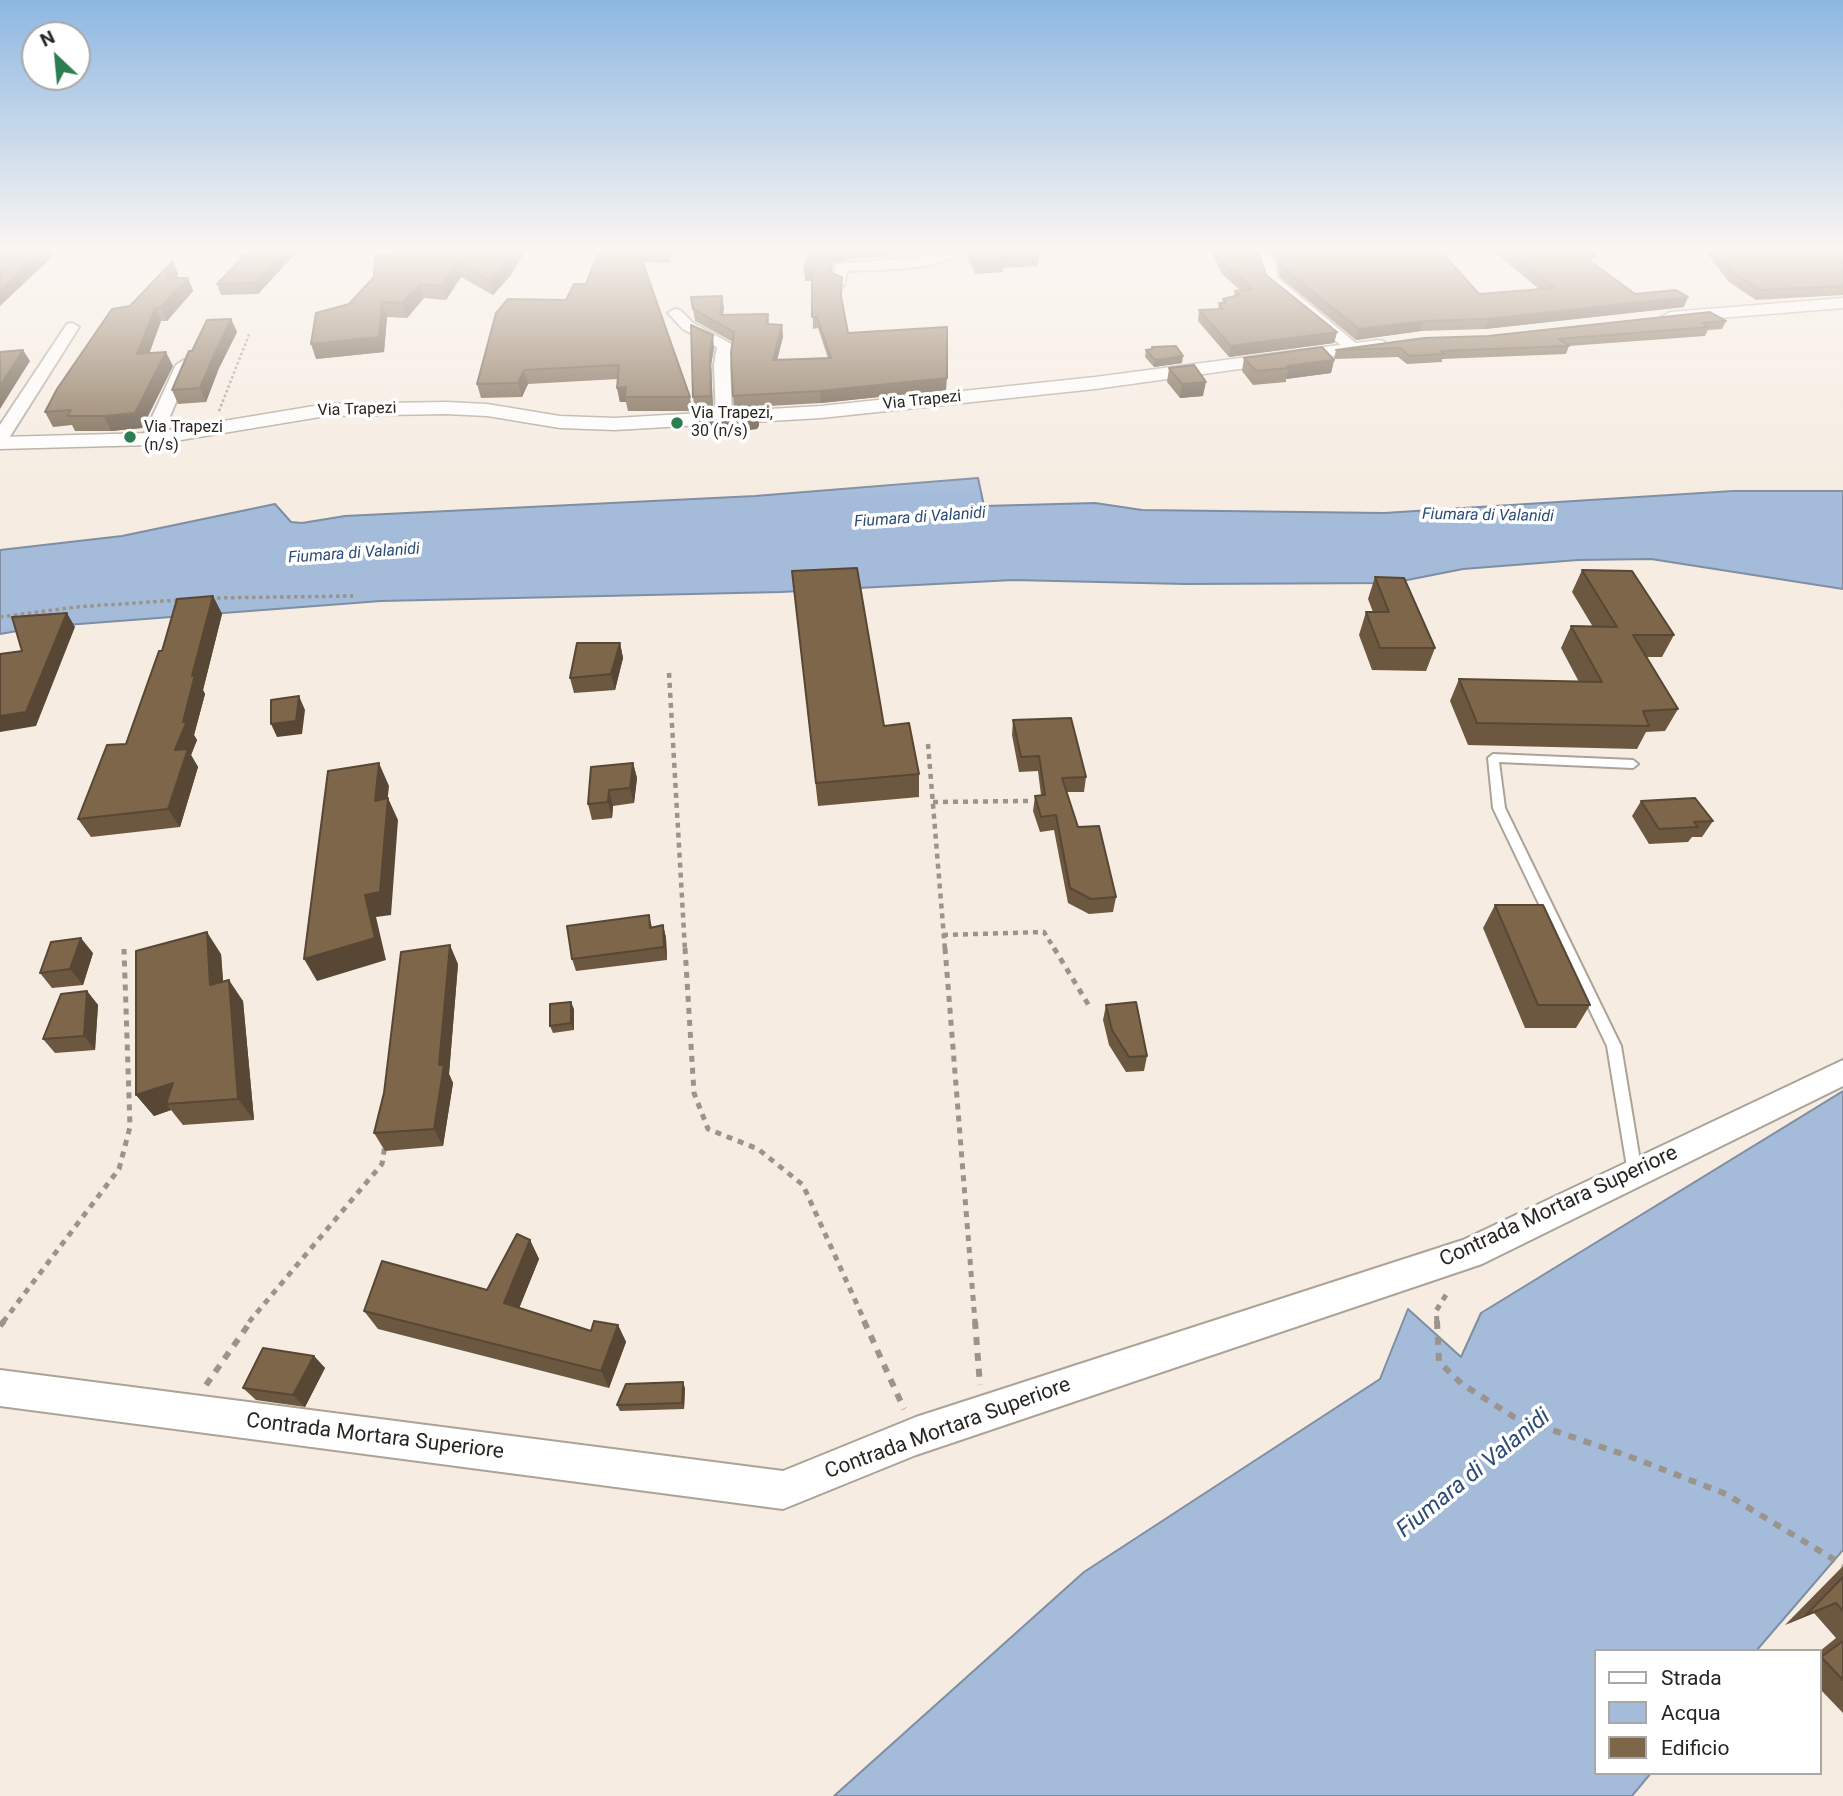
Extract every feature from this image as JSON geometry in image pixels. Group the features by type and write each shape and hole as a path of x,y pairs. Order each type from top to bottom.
{"street":[{"path":"0,440 69,332"},
{"path":"699,332 724,345 724,418"},
{"path":"1333,332 1353,348"},
{"name":"Via Trapezi","path":"0,440 151,439 326,410 473,409 560,422 615,424 821,412 1095,383 1393,343"},
{"path":"151,439 184,365"},
{"name":"Contrada Mortara Superiore","path":"0,1388 782,1490 916,1436 982,1413 1470,1253 1843,1072"}],"lane":[{"path":"1633,764 1493,758 1499,808 1614,1046 1635,1173"}],"path":[{"path":"210,431 250,332"},
{"path":"200,598 353,596"},
{"path":"0,617 76,607 187,600"},
{"path":"669,673 694,1093 708,1129 758,1149 803,1185 916,1436"},
{"path":"928,744 982,1413"},
{"path":"933,802 1028,801"},
{"path":"943,934 1044,932 1091,1009"},
{"path":"0,1326 119,1169 130,1127 124,949"},
{"path":"188,1412 243,1330 382,1164 386,1138"},
{"path":"1470,1253 1436,1311 1439,1362 1462,1384 1514,1417 1631,1457 1726,1494 1843,1565"}],"water":[{"name":"Fiumara di Valanidi","path":"978,478 984,506 1095,503 1142,510 1384,513 1733,491 1843,491 1843,589 1651,559 1578,560 1463,569 1392,583 1185,584 1013,580 781,592 381,601 40,627 0,634 0,550 122,536 275,504 291,522 302,523 345,516 755,496"},
{"name":"Fiumara di Valanidi","path":"1843,1091 1843,1550 1758,1649 1594,1649 1594,1775 1649,1775 1632,1796 834,1796 1084,1572 1380,1379 1408,1309 1461,1357 1481,1313"}],"building":[{"path":"96,332 146,332 137,354 166,352 135,413 67,416 71,410 45,412 57,389"},
{"path":"201,332 225,332 200,388 172,390 189,351 192,351"},
{"path":"313,332 379,332 379,337 311,344"},
{"path":"491,332 667,332 690,397 625,397 626,387 617,388 619,365 524,370 518,383 477,384"},
{"path":"691,332 706,332 713,335 710,352 711,396 693,397"},
{"path":"734,332 780,332 773,360 831,358 822,332 947,332 947,378 820,391 733,396 731,353"},
{"path":"1218,332 1337,332 1231,346"},
{"path":"1527,332 1649,332 1559,339 1569,346 1441,351 1444,354 1409,356 1400,348 1336,350 1424,338"},
{"path":"1176,346 1183,356 1155,360 1146,350 1153,349 1152,347"},
{"path":"1322,347 1334,360 1256,371 1244,358"},
{"path":"23,350 0,386 0,352"},
{"path":"1194,365 1206,382 1182,384 1169,368"},
{"path":"759,419 757,422 735,425 734,421 694,425 694,421"},
{"path":"857,568 884,726 909,723 919,774 816,783 792,571"},
{"path":"1582,570 1632,571 1674,635 1633,635 1678,709 1643,711 1649,726 1477,723 1459,679 1602,682 1571,626 1617,627"},
{"path":"1375,577 1404,578 1435,648 1380,648 1366,612 1389,612"},
{"path":"213,596 192,676 195,675 183,722 187,721 175,750 188,749 168,809 78,819 107,745 126,744 159,651 162,651 177,599"},
{"path":"67,613 26,712 0,716 0,654 22,651 12,617"},
{"path":"577,643 620,643 611,674 570,678"},
{"path":"299,696 296,721 271,724 271,700"},
{"path":"1071,718 1086,777 1062,778 1078,827 1099,826 1116,897 1091,899 1070,888 1056,815 1041,817 1035,796 1045,795 1039,756 1021,757 1013,720"},
{"path":"379,763 375,801 388,798 380,892 365,895 375,938 304,959 328,771"},
{"path":"633,763 630,788 609,790 608,802 588,804 591,767"},
{"path":"1695,798 1713,821 1694,822 1698,827 1659,829 1641,801"},
{"path":"1495,905 1543,905 1590,1005 1538,1005"},
{"path":"649,915 650,928 663,925 664,947 572,959 567,926"},
{"path":"207,932 210,985 229,980 238,1099 166,1104 173,1083 136,1095 136,951"},
{"path":"81,938 70,969 40,973 51,942"},
{"path":"450,945 439,1065 444,1065 434,1129 374,1133 384,1093 401,952"},
{"path":"87,991 84,1036 43,1039 61,994"},
{"path":"571,1002 571,1023 550,1026 550,1004"},
{"path":"1136,1002 1147,1056 1129,1057 1112,1030 1106,1005"},
{"path":"517,1234 530,1240 504,1303 591,1331 594,1321 618,1325 601,1371 364,1311 382,1261 487,1290"},
{"path":"263,1348 314,1356 293,1395 243,1388"},
{"path":"683,1382 682,1403 617,1405 626,1384"},
{"path":"1843,1577 1843,1611 1836,1603 1806,1615"},
{"path":"1843,1641 1843,1680 1822,1658"}],"place":[{"name":"Via Trapezi, 30 (n/s)","path":"677,423"},
{"name":"Via Trapezi (n/s)","path":"130,437"}]}
